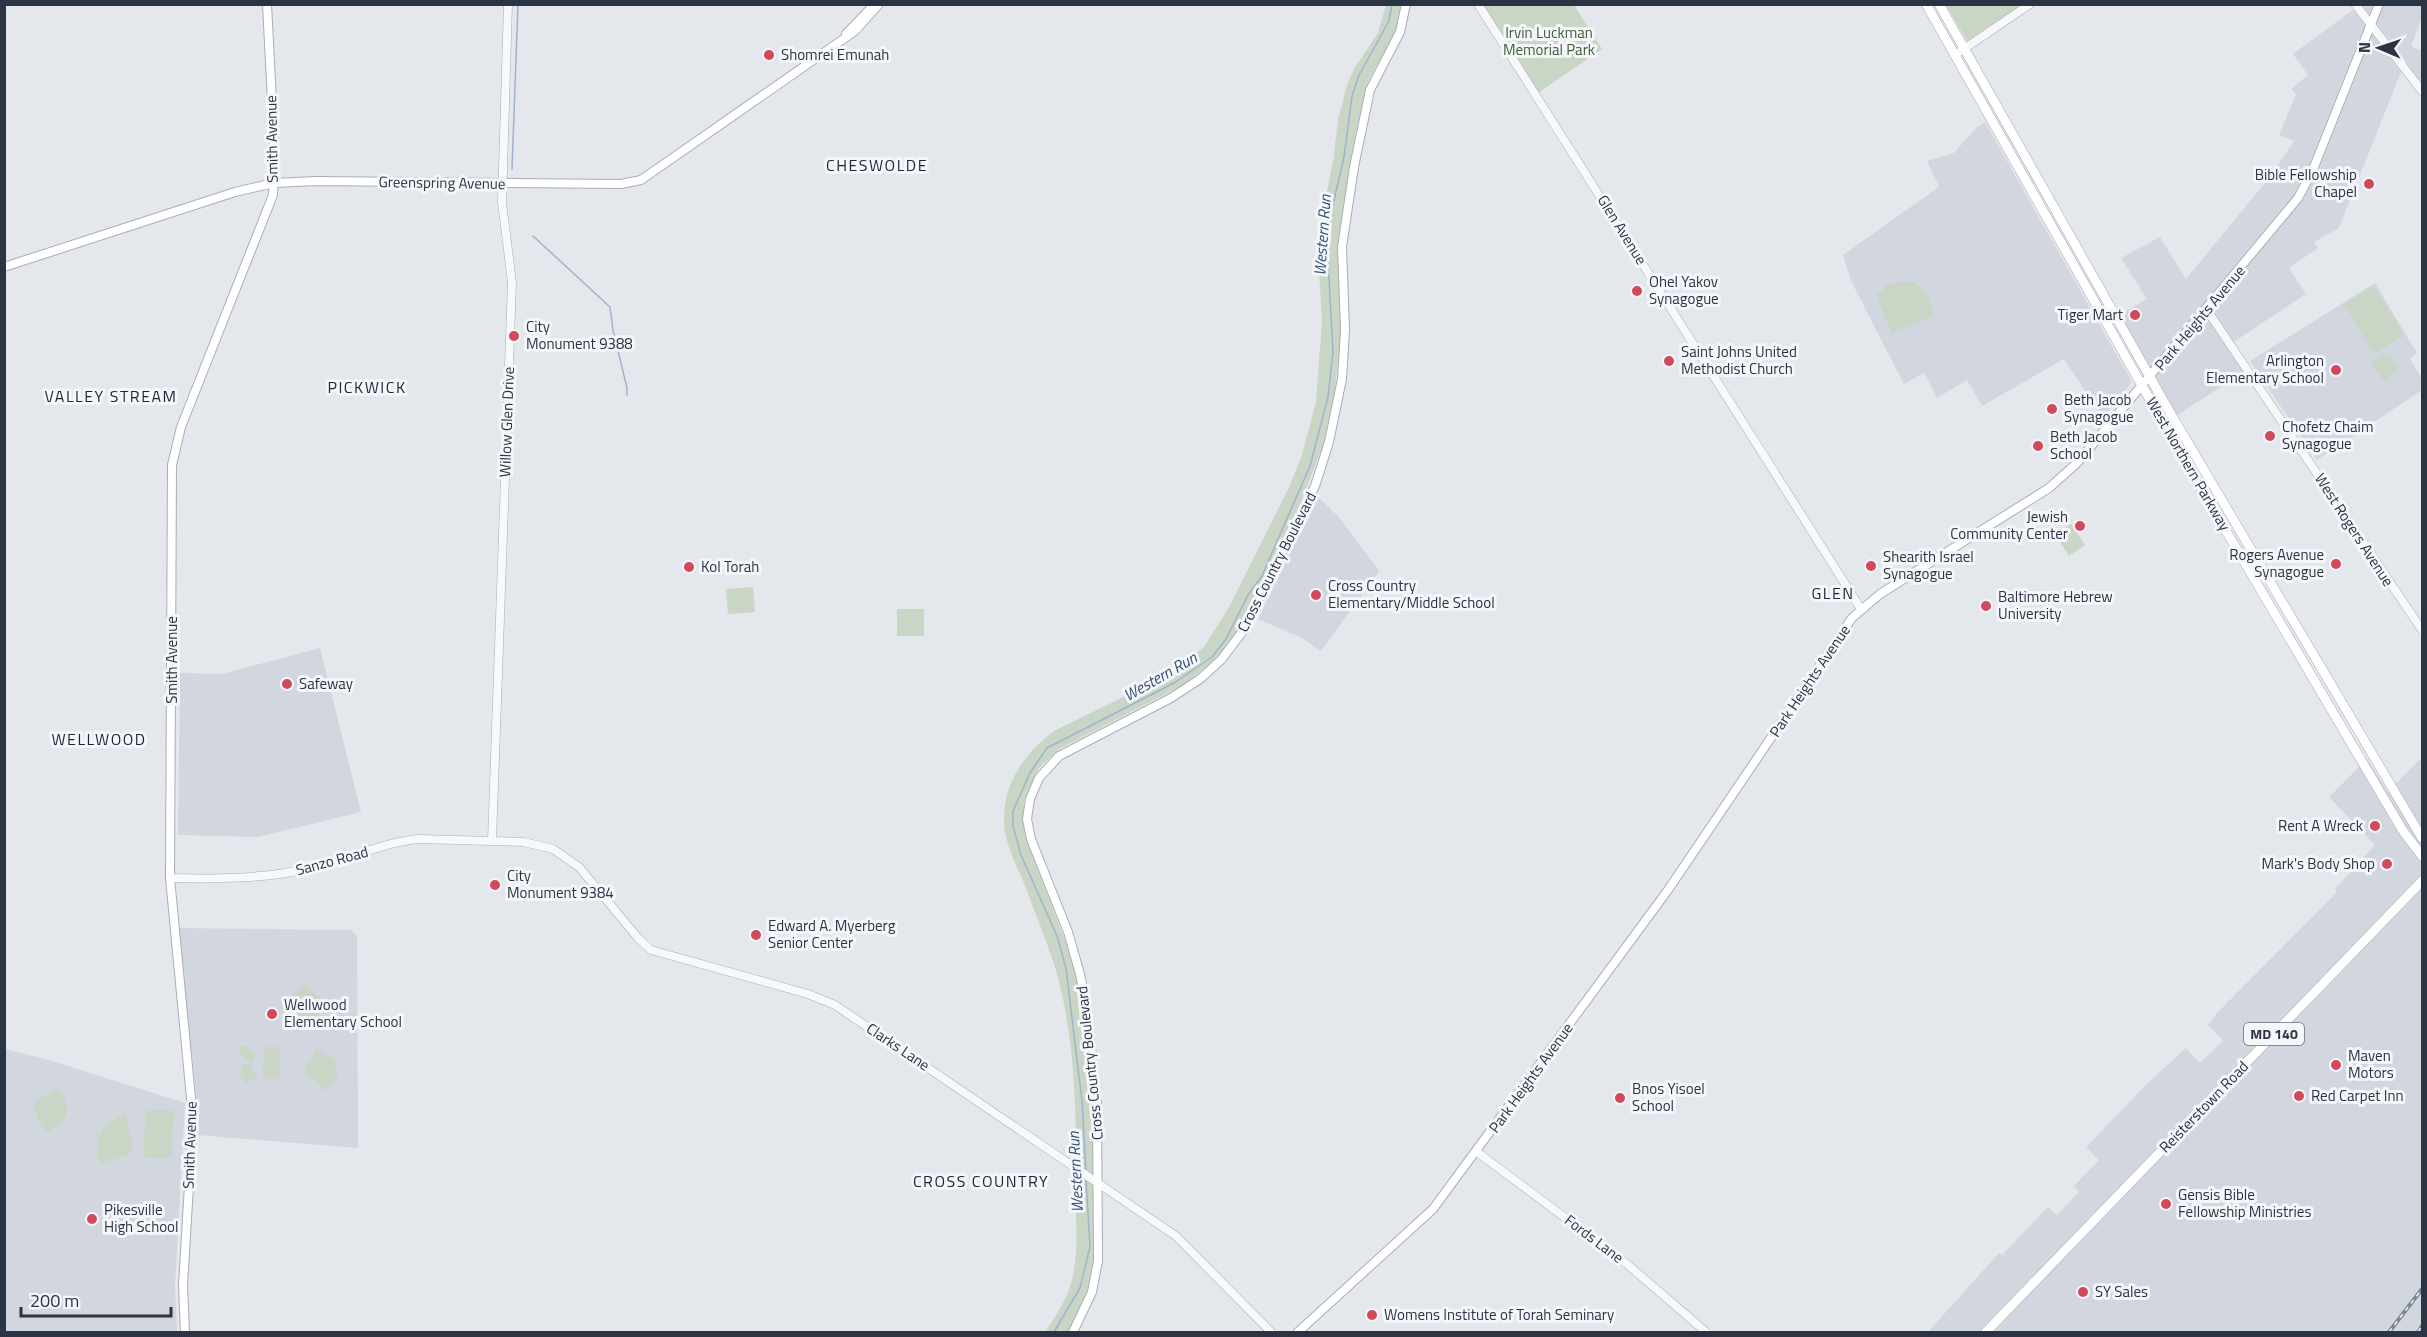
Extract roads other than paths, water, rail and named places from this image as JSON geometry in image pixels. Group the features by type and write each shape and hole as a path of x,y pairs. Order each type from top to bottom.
{"main road":[{"name":"Smith Avenue","path":"185,1332 183,1285 193,1119 170,878 174,453 181,427 268,207 274,183 267,4"},
{"name":"Greenspring Avenue","path":"4,267 235,192 274,183 317,181 621,184 642,180 706,137 846,35 877,4"},
{"name":"Cross Country Boulevard","path":"1073,1332 1088,1303 1096,1273 1096,1104 1084,992 1068,932 1031,839 1027,819 1030,799 1042,772 1059,756 1171,698 1200,680 1221,660 1243,631 1315,486 1340,398 1345,330 1342,247 1354,167 1370,90 1400,32 1406,4"},
{"name":"West Northern Parkway","path":"1926,4 2142,386 2403,831 2422,856"},
{"name":"West Northern Parkway","path":"1939,4 2150,377 2422,838"},
{"name":"Park Heights Avenue","path":"1298,1332 1419,1225 1477,1152 1665,895 1841,633 1861,609 1880,594 2061,479 2207,310 2303,191 2379,4"},
{"path":"2142,386 2149,387 2176,431 2185,437"},
{"name":"Reisterstown Road","path":"1986,1332 2422,881"}],"street":[{"name":"Willow Glen Drive","path":"492,841 512,282 511,261 502,210 508,4"},
{"name":"Glen Avenue","path":"1478,4 1861,609"},
{"path":"1955,55 2030,4"},
{"path":"2355,4 2422,91"},
{"name":"West Rogers Avenue","path":"2207,310 2422,630"},
{"name":"Sanzo Road","path":"170,878 228,879 278,874 330,864 411,840 492,841"},
{"name":"Clarks Lane","path":"492,841 535,843 563,854 579,867 638,938 656,953 827,1001 1080,1170 1183,1242 1271,1332"},
{"name":"Fords Lane","path":"1477,1152 1627,1264 1706,1332"}],"waterway":[{"path":"512,169 518,4"},
{"name":"Western Run","path":"1086,1172 1082,1101 1066,968 1057,936 1021,855 1013,826 1013,811 1030,773 1047,748 1174,683 1212,657 1226,639 1248,595 1262,576 1310,466 1328,397 1333,352 1328,261 1331,213 1344,157 1352,96 1359,75 1389,21 1392,4"},
{"path":"533,236 610,307 627,395"},
{"name":"Western Run","path":"1054,1332 1080,1288 1090,1247 1086,1180"}],"railway":[{"path":"2389,1332 2422,1289"},
{"path":"2418,1332 2422,1326"}],"place":[{"name":"Shomrei Emunah","path":"769,55"},
{"name":"Bible Fellowship Chapel","path":"2369,184"},
{"name":"Ohel Yakov Synagogue","path":"1637,291"},
{"name":"Tiger Mart","path":"2135,315"},
{"name":"City Monument 9388","path":"514,336"},
{"name":"Saint Johns United Methodist Church","path":"1669,361"},
{"name":"Arlington Elementary School","path":"2336,370"},
{"name":"Beth Jacob Synagogue","path":"2052,409"},
{"name":"Chofetz Chaim Synagogue","path":"2270,436"},
{"name":"Beth Jacob School","path":"2038,446"},
{"name":"Jewish Community Center","path":"2080,526"},
{"name":"Rogers Avenue Synagogue","path":"2336,564"},
{"name":"Shearith Israel Synagogue","path":"1871,566"},
{"name":"Kol Torah","path":"689,567"},
{"name":"Cross Country Elementary/Middle School","path":"1316,595"},
{"name":"Baltimore Hebrew University","path":"1986,606"},
{"name":"Safeway","path":"287,684"},
{"name":"Rent A Wreck","path":"2375,826"},
{"name":"Mark's Body Shop","path":"2387,864"},
{"name":"City Monument 9384","path":"495,885"},
{"name":"Edward A. Myerberg Senior Center","path":"756,935"},
{"name":"Wellwood Elementary School","path":"272,1014"},
{"name":"Maven Motors","path":"2336,1065"},
{"name":"Red Carpet Inn","path":"2299,1096"},
{"name":"Bnos Yisoel School","path":"1620,1098"},
{"name":"Gensis Bible Fellowship Ministries","path":"2166,1204"},
{"name":"Pikesville High School","path":"92,1219"},
{"name":"SY Sales","path":"2083,1292"},
{"name":"Womens Institute of Torah Seminary","path":"1372,1315"}],"district":[{"name":"CHESWOLDE","path":"877,165"},
{"name":"PICKWICK","path":"367,387"},
{"name":"VALLEY STREAM","path":"111,396"},
{"name":"GLEN","path":"1833,593"},
{"name":"WELLWOOD","path":"99,739"},
{"name":"CROSS COUNTRY","path":"981,1181"}],"park label":[{"name":"Irvin Luckman Memorial Park","path":"1549,42"}]}
